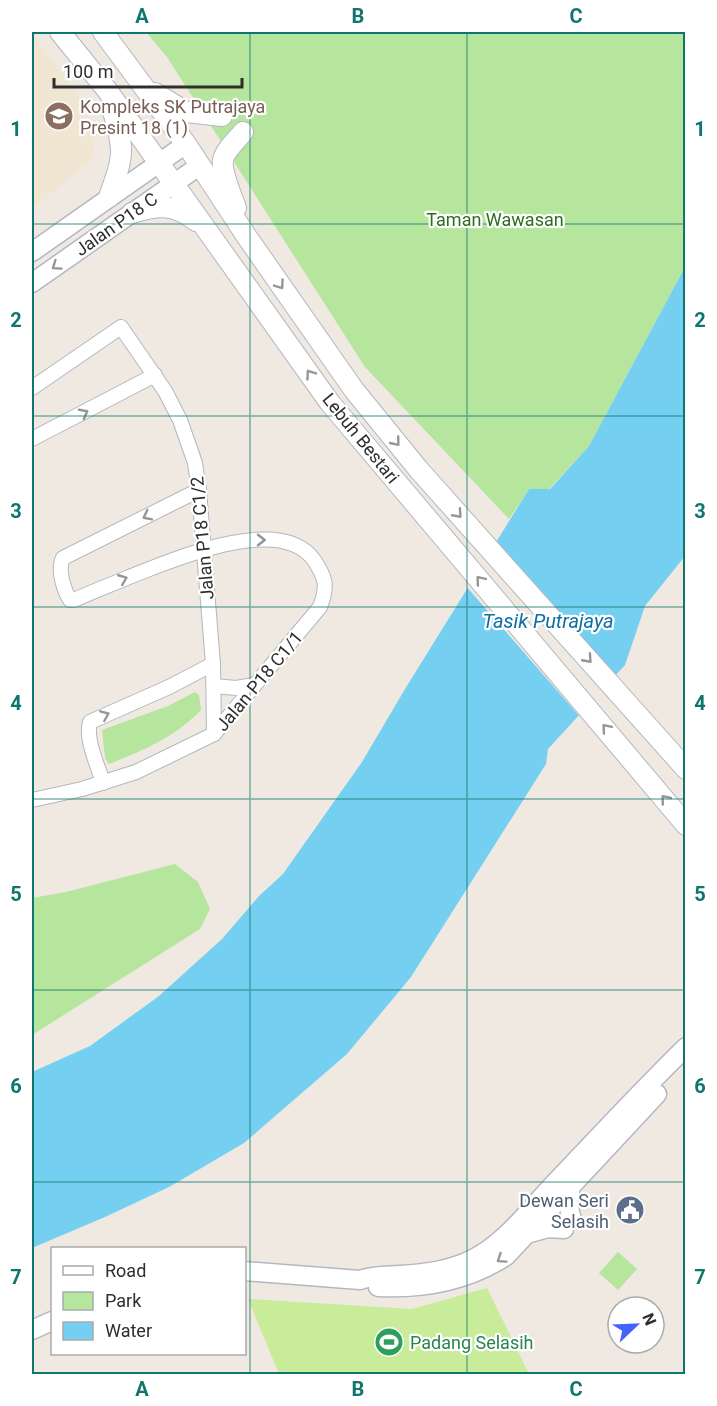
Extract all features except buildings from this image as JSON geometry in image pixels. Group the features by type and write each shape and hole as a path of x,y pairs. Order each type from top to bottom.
{"main road":[{"name":"Lebuh Bestari","path":"60,32 107,90 330,403 686,825"},
{"name":"Lebuh Bestari","path":"103,32 186,144 247,237 354,390 419,470 684,768"},
{"path":"141,83 186,112 222,116"},
{"path":"107,90 121,138 122,152 109,197"},
{"path":"243,132 223,160 231,192 247,237"},
{"path":"132,213 165,206 192,218 207,231"}],"street":[{"name":"Jalan P18 C","path":"32,252 186,144"},
{"name":"Jalan P18 C","path":"32,283 200,166"},
{"name":"Jalan P18 C1/2","path":"32,388 120,327 165,391 188,441 195,463 199,490 213,664 214,734"},
{"path":"32,439 155,375"},
{"name":"Jalan P18 C1/1","path":"32,800 103,783 136,772 214,734 320,607 326,591 324,579 311,556 302,548 284,542 254,539 203,549 172,559 74,600 68,598 63,584 61,564 63,558 199,490"},
{"path":"103,783 91,744 90,722 169,687 213,664"},
{"path":"213,686 236,688 254,685"},
{"path":"360,1280 372,1287 404,1288 459,1279 500,1260 530,1233 545,1205 686,1047"},
{"path":"246,1271 360,1280 371,1276 435,1271 470,1261 571,1186 686,1065"},
{"path":"530,1233 568,1225 571,1186"},
{"path":"32,1330 51,1321"}],"shaded area":[{"name":"Kompleks SK Putrajaya Presint 18 (1)","path":"32,33 80,100 93,131 94,149 88,163 32,209"}],"green space":[{"name":"Taman Wawasan","path":"146,32 685,32 685,267 589,446 549,489 529,489 509,519 365,367 167,57"},
{"path":"195,692 199,695 201,710 181,728 158,742 109,764 105,758 102,730 168,706"},
{"path":"175,864 198,882 210,909 200,929 32,1035 32,898 66,892"},
{"path":"618,1252 637,1269 618,1290 599,1273"},
{"name":"Padang Selasih","path":"487,1288 529,1374 279,1374 248,1299 412,1309"}],"water":[{"name":"Tasik Putrajaya","path":"685,267 685,556 645,606 625,665 548,749 546,764 411,977 347,1054 244,1143 169,1187 32,1248 32,1072 90,1046 159,996 222,939 259,896 283,874 362,762 529,489 550,489 589,446"}],"pier":[{"path":"494,538 617,679 581,718 465,585"}],"place":[{"name":"Kompleks SK Putrajaya Presint 18 (1)","path":"59,116"},
{"name":"Dewan Seri Selasih","path":"630,1210"},
{"name":"Padang Selasih","path":"389,1342"}]}
